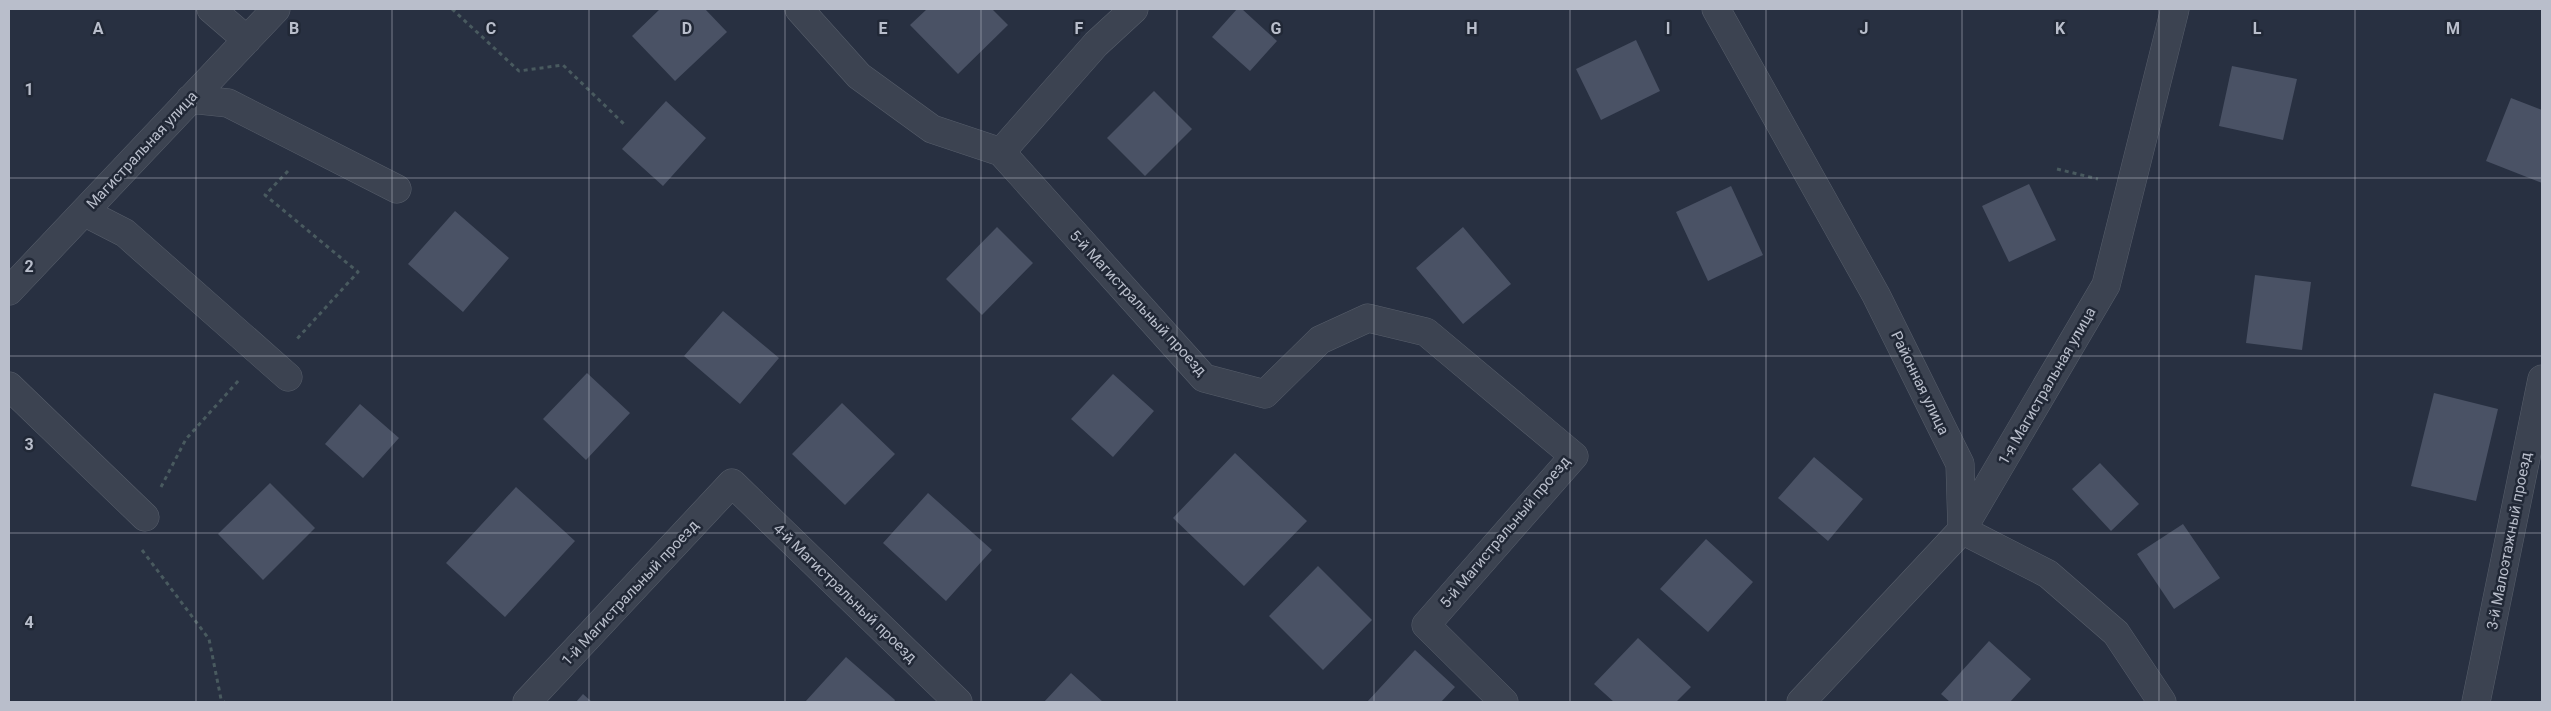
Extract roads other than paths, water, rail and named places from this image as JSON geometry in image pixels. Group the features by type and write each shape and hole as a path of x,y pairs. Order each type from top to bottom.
{"street":[{"path":"211,9 247,40"},
{"name":"Магистральная улица","path":"9,291 276,9"},
{"name":"5-й Магистральный проезд","path":"799,9 858,76 932,129 1001,152 1204,378 1265,394 1320,340 1368,318 1426,332 1574,456 1426,625 1504,702"},
{"path":"1001,152 1096,44 1134,9"},
{"name":"Районная улица","path":"1716,9 1876,295 1960,464 1962,530"},
{"name":"1-я Магистральная улица","path":"1802,702 1962,530 2106,285 2175,9"},
{"path":"190,99 228,103 397,190"},
{"path":"84,212 125,233 275,365"},
{"name":"3-й Малоэтажный проезд","path":"2476,702 2542,379"},
{"path":"9,386 145,517"},
{"name":"1-й Магистральный проезд","path":"527,702 732,483"},
{"name":"4-й Магистральный проезд","path":"732,483 958,702"},
{"path":"1962,530 2048,574 2116,633 2162,702"}]}
